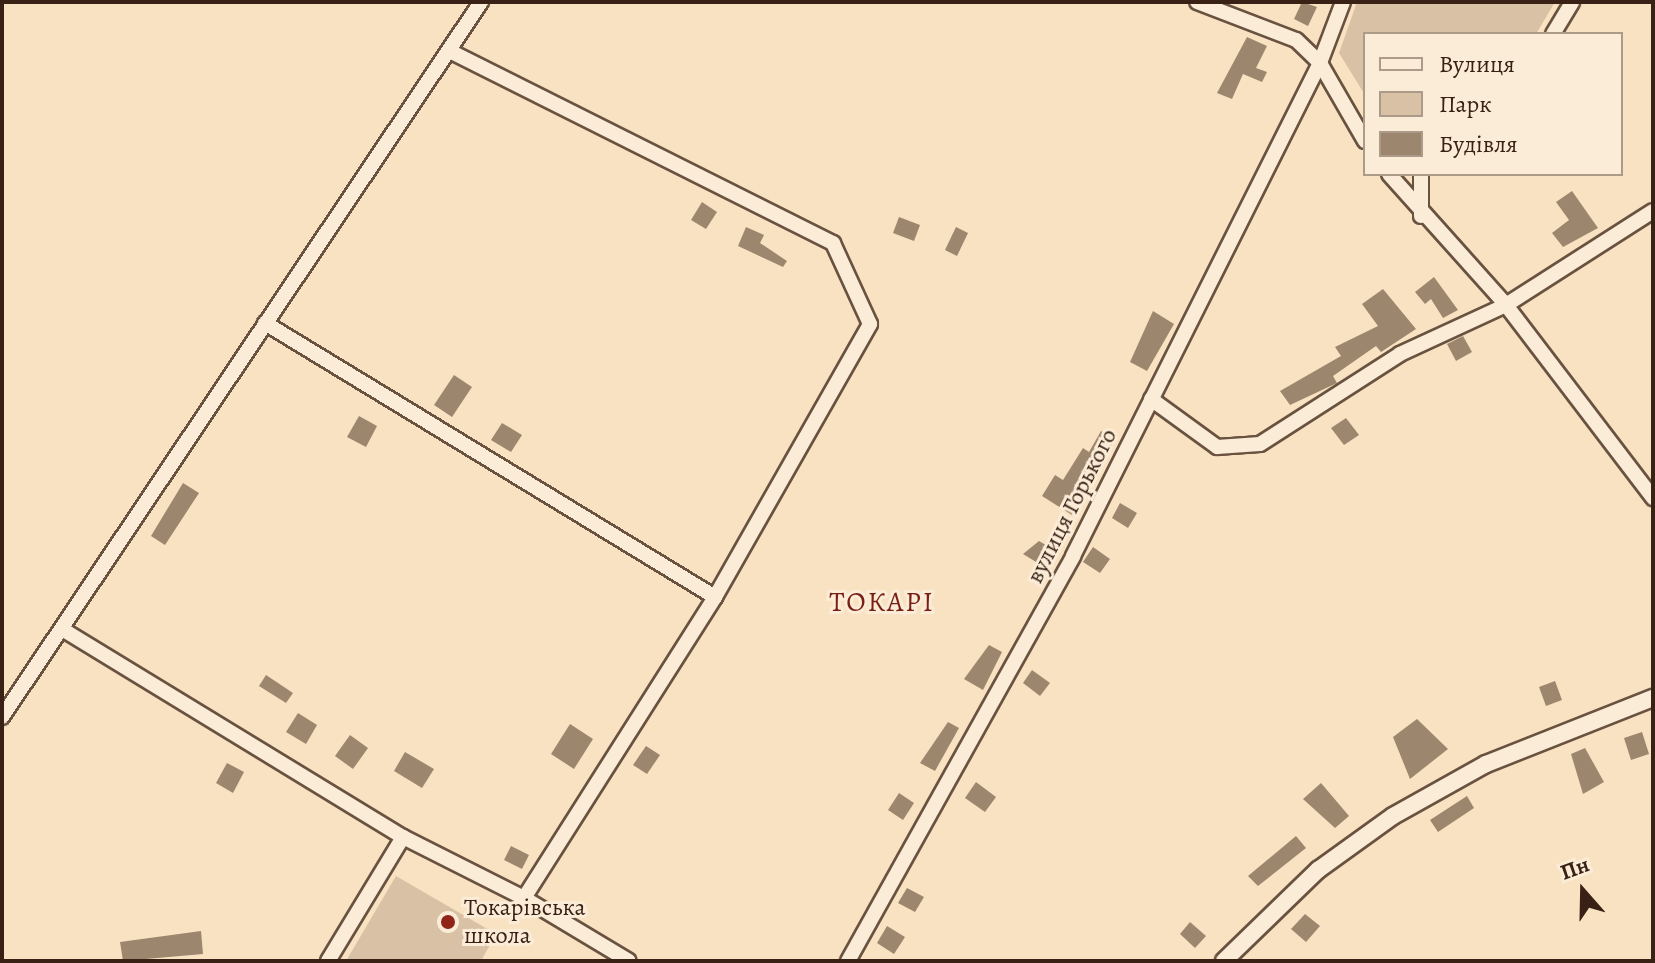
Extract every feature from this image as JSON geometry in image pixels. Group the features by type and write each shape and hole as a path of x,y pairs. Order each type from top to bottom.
{"street":[{"path":"2,717 481,2"},
{"path":"1197,2 1296,40 1320,63 1363,138"},
{"name":"вулиця Горького","path":"848,961 1151,399 1320,63 1343,2"},
{"path":"1554,32 1572,2"},
{"path":"450,51 833,243 870,324 715,597 524,898"},
{"path":"1390,176 1421,217 1506,305 1653,498"},
{"path":"1421,176 1421,217"},
{"path":"1151,399 1217,447 1260,444 1400,354 1506,305 1653,211"},
{"path":"265,323 715,597"},
{"path":"62,629 403,837 524,898 629,961"},
{"path":"1224,961 1318,870 1393,816 1486,764 1653,698"},
{"path":"328,961 403,837"}],"green space":[{"path":"1357,2 1555,2 1537,32 1363,32 1363,92 1339,53"},
{"path":"396,876 496,934 481,961 346,961"}],"building":[{"path":"1302,2 1317,7 1308,26 1294,19"},
{"path":"1247,37 1267,46 1256,68 1267,72 1262,82 1243,74 1232,99 1217,93"},
{"path":"1572,191 1598,228 1563,247 1552,233 1569,220 1556,202"},
{"path":"702,202 717,212 706,229 691,220"},
{"path":"899,217 920,225 914,241 893,233"},
{"path":"746,227 764,235 760,243 787,261 783,267 738,246"},
{"path":"956,227 968,233 957,256 945,250"},
{"path":"1434,277 1458,310 1443,318 1431,299 1425,304 1415,292"},
{"path":"1383,289 1416,329 1381,352 1376,346 1333,376 1337,383 1290,405 1280,391 1341,356 1335,347 1378,326 1362,304"},
{"path":"1153,311 1174,324 1147,371 1130,362"},
{"path":"1463,336 1472,352 1456,361 1447,344"},
{"path":"454,375 472,387 452,417 434,405"},
{"path":"359,416 377,426 366,447 347,437"},
{"path":"1346,418 1359,435 1344,445 1331,428"},
{"path":"502,423 522,435 511,452 491,440"},
{"path":"1101,431 1115,439 1072,515 1042,496 1055,475 1063,480 1083,448 1089,452"},
{"path":"183,483 199,493 165,545 151,536"},
{"path":"1120,503 1137,513 1128,528 1112,518"},
{"path":"1039,541 1056,551 1046,568 1023,554"},
{"path":"1093,547 1110,559 1100,573 1083,562"},
{"path":"989,645 1002,652 983,690 964,679"},
{"path":"1032,670 1050,683 1040,696 1023,683"},
{"path":"266,675 293,693 286,703 259,686"},
{"path":"1555,681 1562,700 1546,706 1539,687"},
{"path":"298,713 317,725 306,744 286,732"},
{"path":"1417,719 1448,749 1410,779 1393,737"},
{"path":"948,722 959,728 935,771 920,763"},
{"path":"570,724 593,739 574,769 551,754"},
{"path":"1642,732 1649,754 1631,760 1624,738"},
{"path":"350,735 368,748 353,769 335,756"},
{"path":"646,746 660,755 647,774 633,765"},
{"path":"1585,748 1604,782 1583,794 1571,754"},
{"path":"405,752 434,769 422,788 394,771"},
{"path":"227,763 244,772 233,793 216,783"},
{"path":"976,782 996,797 985,812 965,798"},
{"path":"1321,783 1349,816 1335,828 1303,799"},
{"path":"899,793 914,803 903,820 888,810"},
{"path":"1467,796 1474,808 1438,832 1430,820"},
{"path":"1296,836 1306,848 1258,886 1248,876"},
{"path":"511,846 529,855 522,869 504,860"},
{"path":"907,888 924,897 915,912 898,903"},
{"path":"1305,914 1320,926 1306,942 1291,929"},
{"path":"1190,922 1206,936 1195,948 1180,934"},
{"path":"887,926 905,937 894,954 877,943"},
{"path":"201,931 203,954 123,961 120,942"}],"place":[{"name":"Токарівська школа","path":"448,922"}],"district":[{"name":"ТОКАРІ","path":"882,602"}]}
